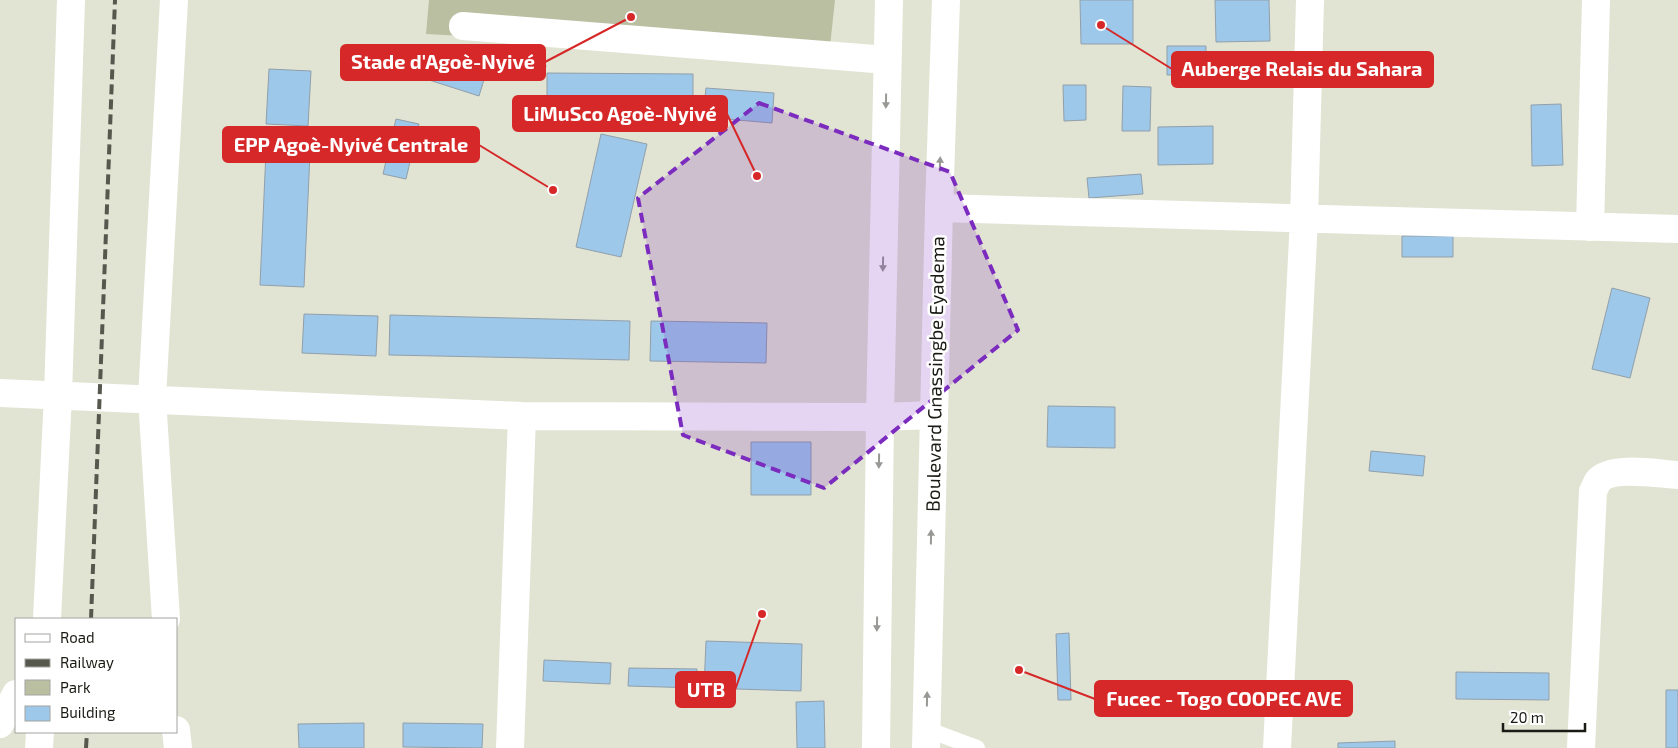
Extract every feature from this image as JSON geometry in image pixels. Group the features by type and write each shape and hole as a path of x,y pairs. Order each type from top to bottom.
{"main road":[{"path":"47,618 58,395 71,0"},
{"path":"166,618 152,398 174,0"},
{"path":"876,748 880,417 889,0"},
{"name":"Boulevard Gnassingbe Eyadema","path":"926,739 946,0"},
{"path":"1277,748 1304,219 1310,0"},
{"path":"1590,227 1596,0"},
{"path":"463,26 887,60"},
{"path":"939,208 1678,230"},
{"path":"0,393 152,398 522,416 880,417 934,415"},
{"path":"510,748 522,416"},
{"path":"1581,748 1593,491 1599,480 1607,475 1620,472 1678,475"},
{"path":"0,724 15,696"},
{"path":"39,748 40,733"},
{"path":"176,733 178,748"}],"lane":[{"path":"926,739 977,748"}],"highlighted area":[{"path":"759,103 950,172 1018,330 824,488 683,435 638,198"}],"green space":[{"path":"429,0 835,0 829,56 426,34"}],"building":[{"path":"1080,0 1133,0 1133,44 1081,44"},
{"path":"1215,0 1269,0 1270,41 1216,42"},
{"path":"1167,46 1206,46 1206,75 1167,75"},
{"path":"433,57 486,73 479,96 426,79"},
{"path":"510,63 546,65 545,72 510,70"},
{"path":"269,69 311,71 308,126 266,124"},
{"path":"547,73 693,74 693,110 547,109"},
{"path":"1063,85 1086,85 1086,120 1064,121"},
{"path":"1123,86 1151,87 1150,131 1122,131"},
{"path":"706,88 774,93 772,123 703,117"},
{"path":"1561,104 1563,165 1532,166 1531,105"},
{"path":"396,119 419,124 406,179 383,174"},
{"path":"1213,126 1213,164 1158,165 1158,127"},
{"path":"267,129 311,131 304,287 260,285"},
{"path":"601,134 647,144 621,257 576,247"},
{"path":"1141,174 1143,194 1089,198 1087,178"},
{"path":"1402,236 1453,236 1453,257 1402,257"},
{"path":"1612,288 1650,298 1630,378 1592,369"},
{"path":"304,314 378,316 376,356 302,353"},
{"path":"390,315 630,321 629,360 389,355"},
{"path":"651,321 767,323 766,363 650,361"},
{"path":"1048,406 1115,407 1115,448 1047,447"},
{"path":"751,442 811,442 811,495 751,495"},
{"path":"1371,451 1425,456 1423,476 1369,471"},
{"path":"1069,633 1071,700 1058,700 1056,634"},
{"path":"706,641 802,644 801,691 704,688"},
{"path":"544,660 611,663 610,684 543,681"},
{"path":"629,668 697,669 697,688 628,686"},
{"path":"1456,672 1549,673 1549,700 1456,699"},
{"path":"1666,690 1678,690 1678,748 1666,748"},
{"path":"824,701 825,748 797,748 796,702"},
{"path":"364,723 364,748 299,748 298,724"},
{"path":"403,723 483,724 482,748 403,747"},
{"path":"1395,741 1395,748 1338,748 1338,743"}],"railway":[{"path":"91,618 115,0"},
{"path":"86,748 87,733"}],"place":[{"name":"Stade d'Agoè-Nyivé","path":"631,17"},
{"name":"Auberge Relais du Sahara","path":"1101,25"},
{"name":"LiMuSco Agoè-Nyivé","path":"757,176"},
{"name":"EPP Agoè-Nyivé Centrale","path":"553,190"},
{"name":"UTB","path":"762,614"},
{"name":"Fucec - Togo COOPEC AVE","path":"1019,670"}]}
